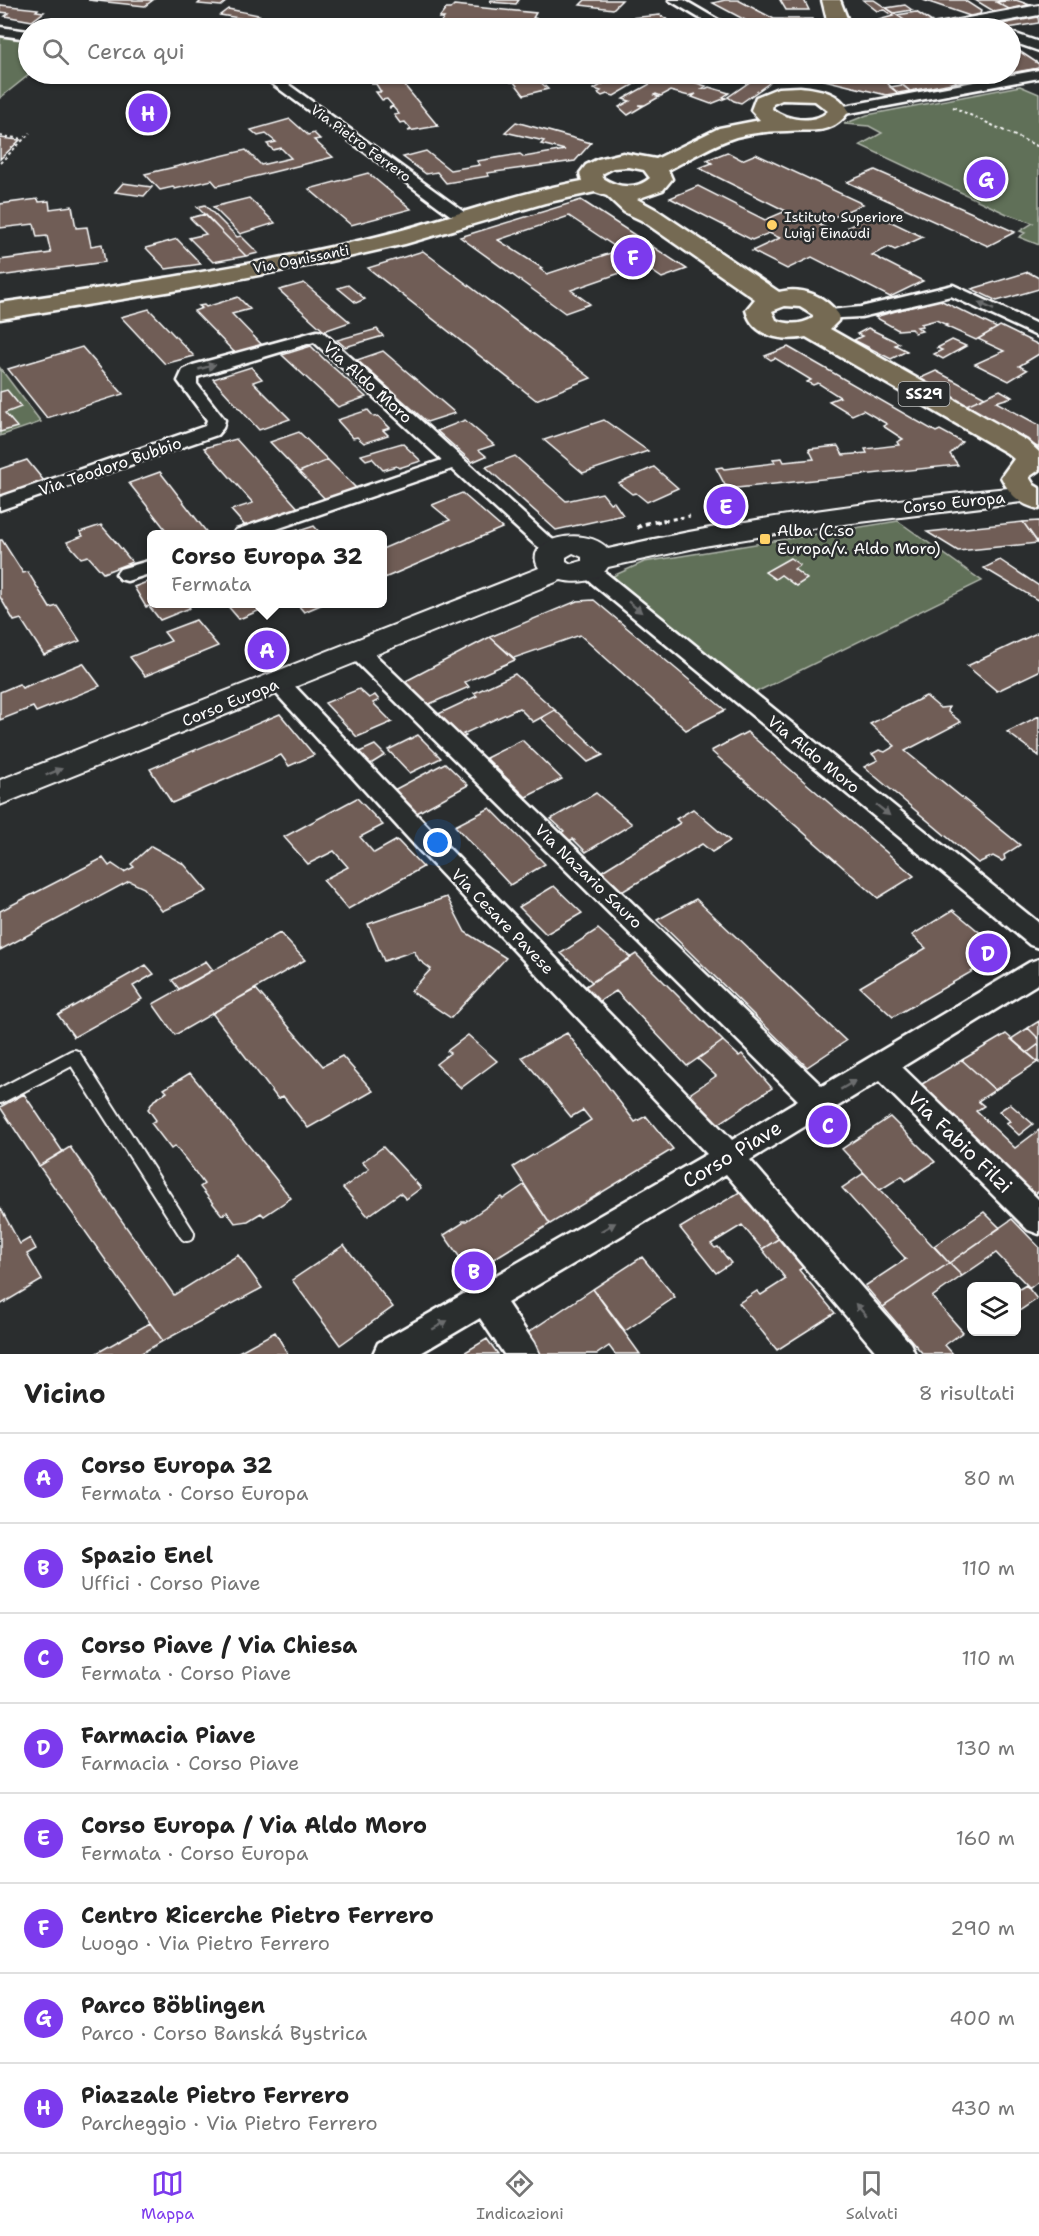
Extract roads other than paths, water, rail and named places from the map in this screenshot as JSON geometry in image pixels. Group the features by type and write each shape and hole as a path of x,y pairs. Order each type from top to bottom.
{"main road":[{"path":"831,0 837,18"},
{"path":"1009,18 1039,10"},
{"path":"760,110 760,105 769,97 799,84"},
{"path":"645,164 661,174 661,179 652,188 643,191 601,183 595,168 612,161 645,164 727,133 749,128 823,123 831,120 839,111 837,106 803,84"},
{"path":"760,110 770,119 789,124"},
{"path":"645,164 760,110"},
{"name":"Via Ognissanti","path":"0,302 175,277 331,248 413,228 456,212 601,183"},
{"name":"Via Ognissanti","path":"0,311 136,291 368,246 422,233 532,197 601,183"},
{"name":"SS29","path":"601,183 632,207 649,215 774,300 784,298 807,300 823,310 819,323 1017,447 1031,479"},
{"path":"643,191 649,215"},
{"name":"Corso Europa","path":"0,771 573,559 754,528 955,501 1031,479"},
{"name":"Corso Europa","path":"0,793 358,651 573,559"}],"street":[{"path":"675,0 707,18"},
{"path":"1,32 18,34"},
{"path":"1021,40 1039,47"},
{"path":"1021,77 1039,74"},
{"name":"Via Pietro Ferrero","path":"280,84 456,212"},
{"path":"839,111 985,84"},
{"path":"819,323 953,290 1039,332"},
{"name":"Via Aldo Moro","path":"216,424 216,420 187,381 189,374 199,369 317,336 540,538 573,559 1039,938"},
{"name":"Via Teodoro Bubbio","path":"0,504 204,434 216,424"},
{"path":"255,530 455,462"},
{"path":"127,574 147,568"},
{"name":"Via Nazario Sauro","path":"358,651 819,1102"},
{"name":"Via Cesare Pavese","path":"279,683 436,852 729,1157 899,1354"},
{"name":"Corso Piave","path":"389,1354 729,1157 1037,974"},
{"name":"Via Fabio Filzi","path":"881,1065 1039,1220"},
{"path":"485,1298 523,1354"}],"lane":[{"path":"0,1096 74,1058 187,1234"}],"place":[{"name":"Piazzale Pietro Ferrero","path":"148,113"},
{"name":"Parco Böblingen","path":"986,179"},
{"name":"Istituto Superiore Luigi Einaudi","path":"772,225"},
{"name":"Centro Ricerche Pietro Ferrero","path":"633,257"},
{"name":"Corso Europa / Via Aldo Moro","path":"726,506"},
{"name":"Alba (C.so Europa/v. Aldo Moro)","path":"765,539"},
{"name":"Corso Europa 32","path":"267,650"},
{"name":"Farmacia Piave","path":"988,953"},
{"name":"Corso Piave / Via Chiesa","path":"828,1125"},
{"name":"Spazio Enel","path":"474,1271"}]}
